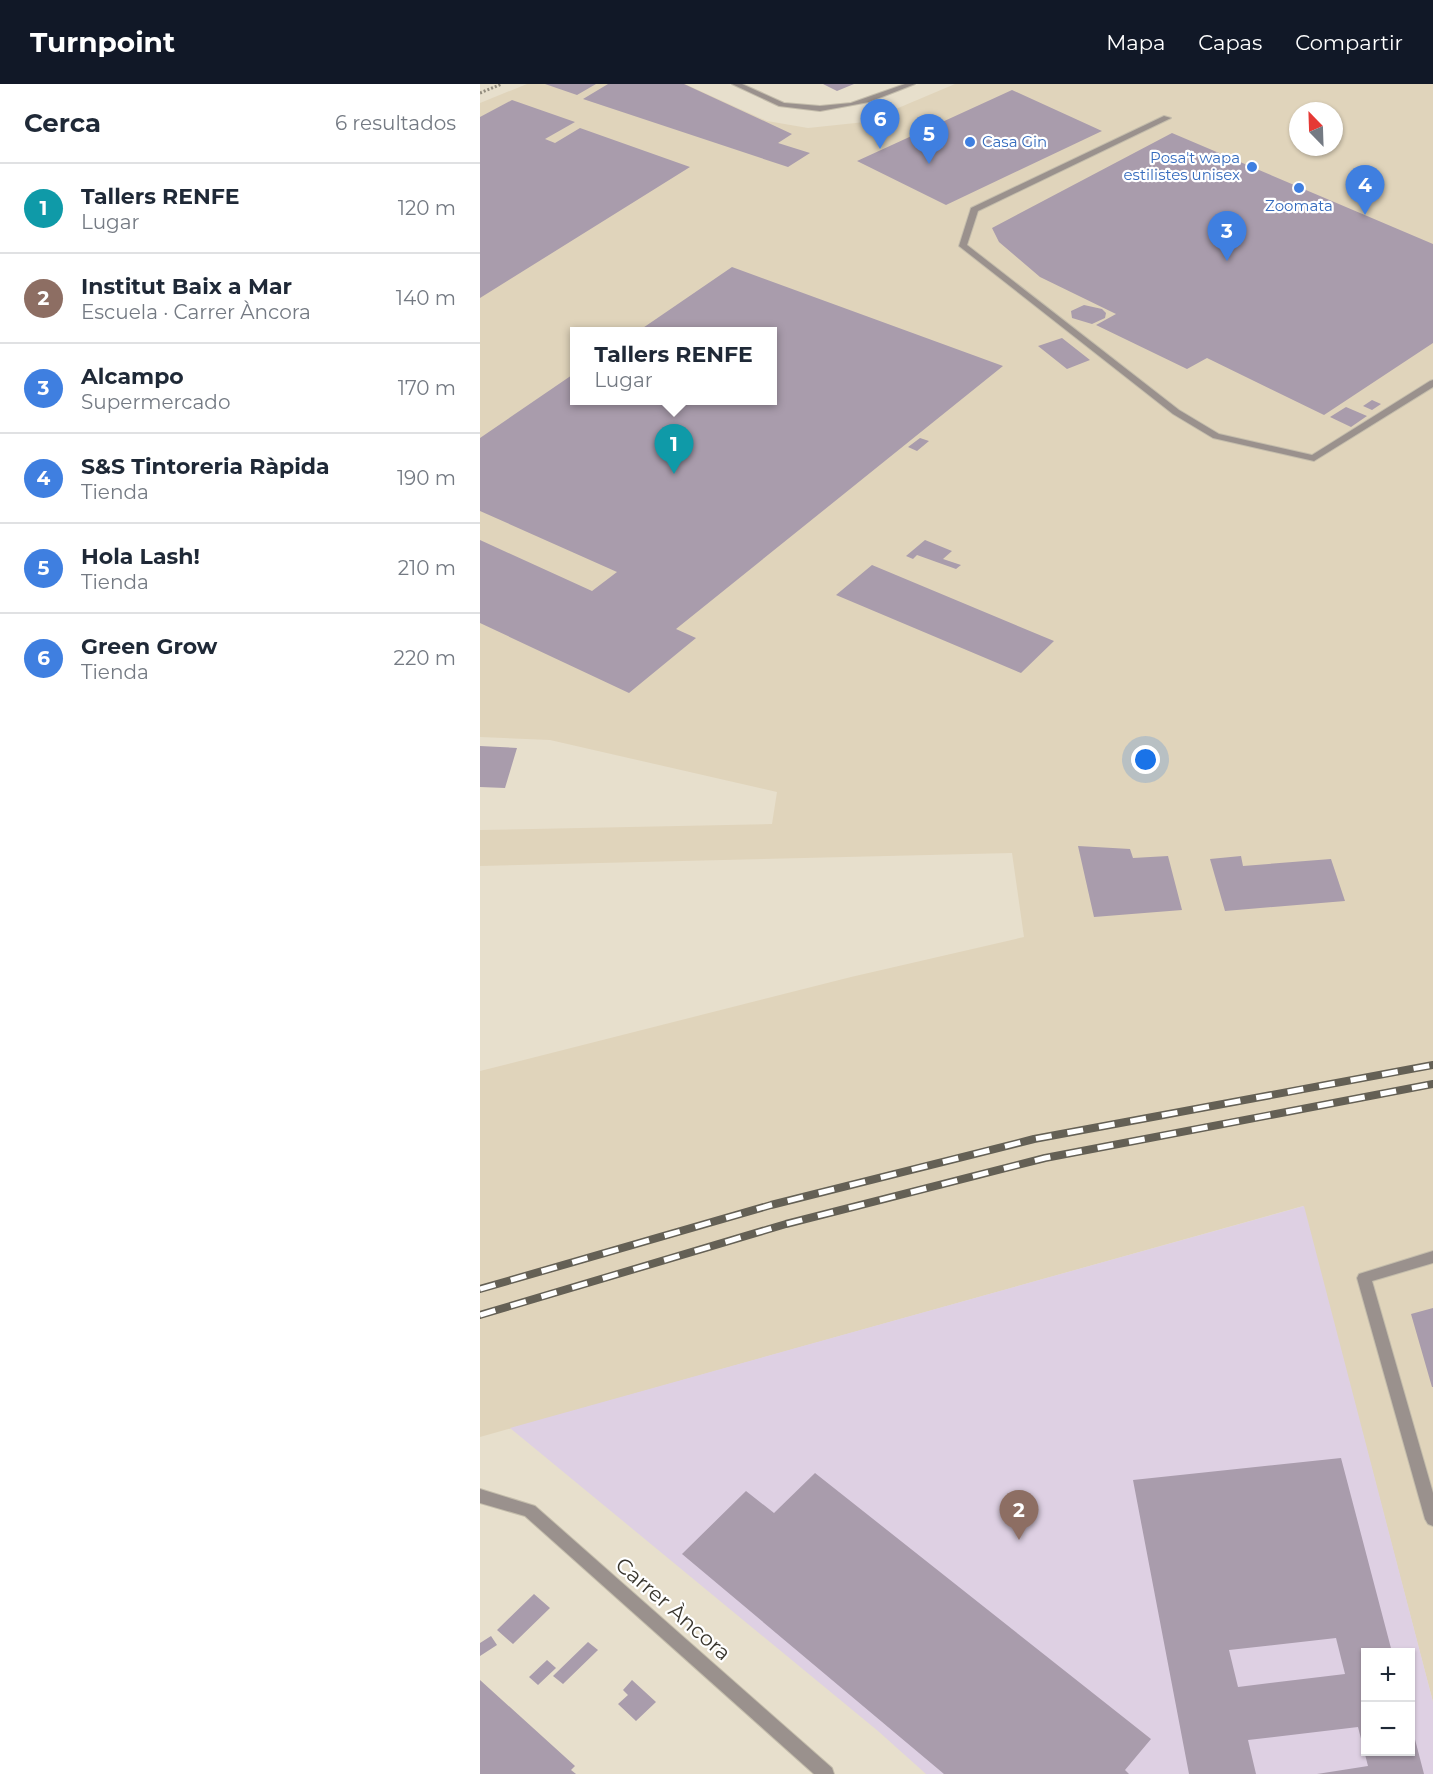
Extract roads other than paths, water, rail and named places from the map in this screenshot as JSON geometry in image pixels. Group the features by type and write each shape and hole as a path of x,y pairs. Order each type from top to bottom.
{"street":[{"path":"736,84 787,106 830,109 880,98 911,84"},
{"path":"1167,118 974,210 963,246 1176,412 1216,436 1314,458 1433,383"},
{"path":"1433,1257 1364,1278 1433,1519"},
{"name":"Carrer Àncora","path":"480,1496 530,1511 826,1774"}],"railway":[{"path":"480,1289 771,1205 1034,1139 1433,1065"},
{"path":"480,1315 786,1224 1045,1158 1433,1084"}],"place":[{"name":"Casa Gin","path":"970,142"},
{"name":"Green Grow","path":"880,149"},
{"name":"Hola Lash!","path":"929,164"},
{"name":"Posa't wapa estilistes unisex","path":"1252,167"},
{"name":"Zoomata","path":"1299,188"},
{"name":"S&S Tintoreria Ràpida","path":"1365,215"},
{"name":"Alcampo","path":"1227,261"},
{"name":"Tallers RENFE","path":"674,474"},
{"name":"Institut Baix a Mar","path":"1019,1540"}]}
